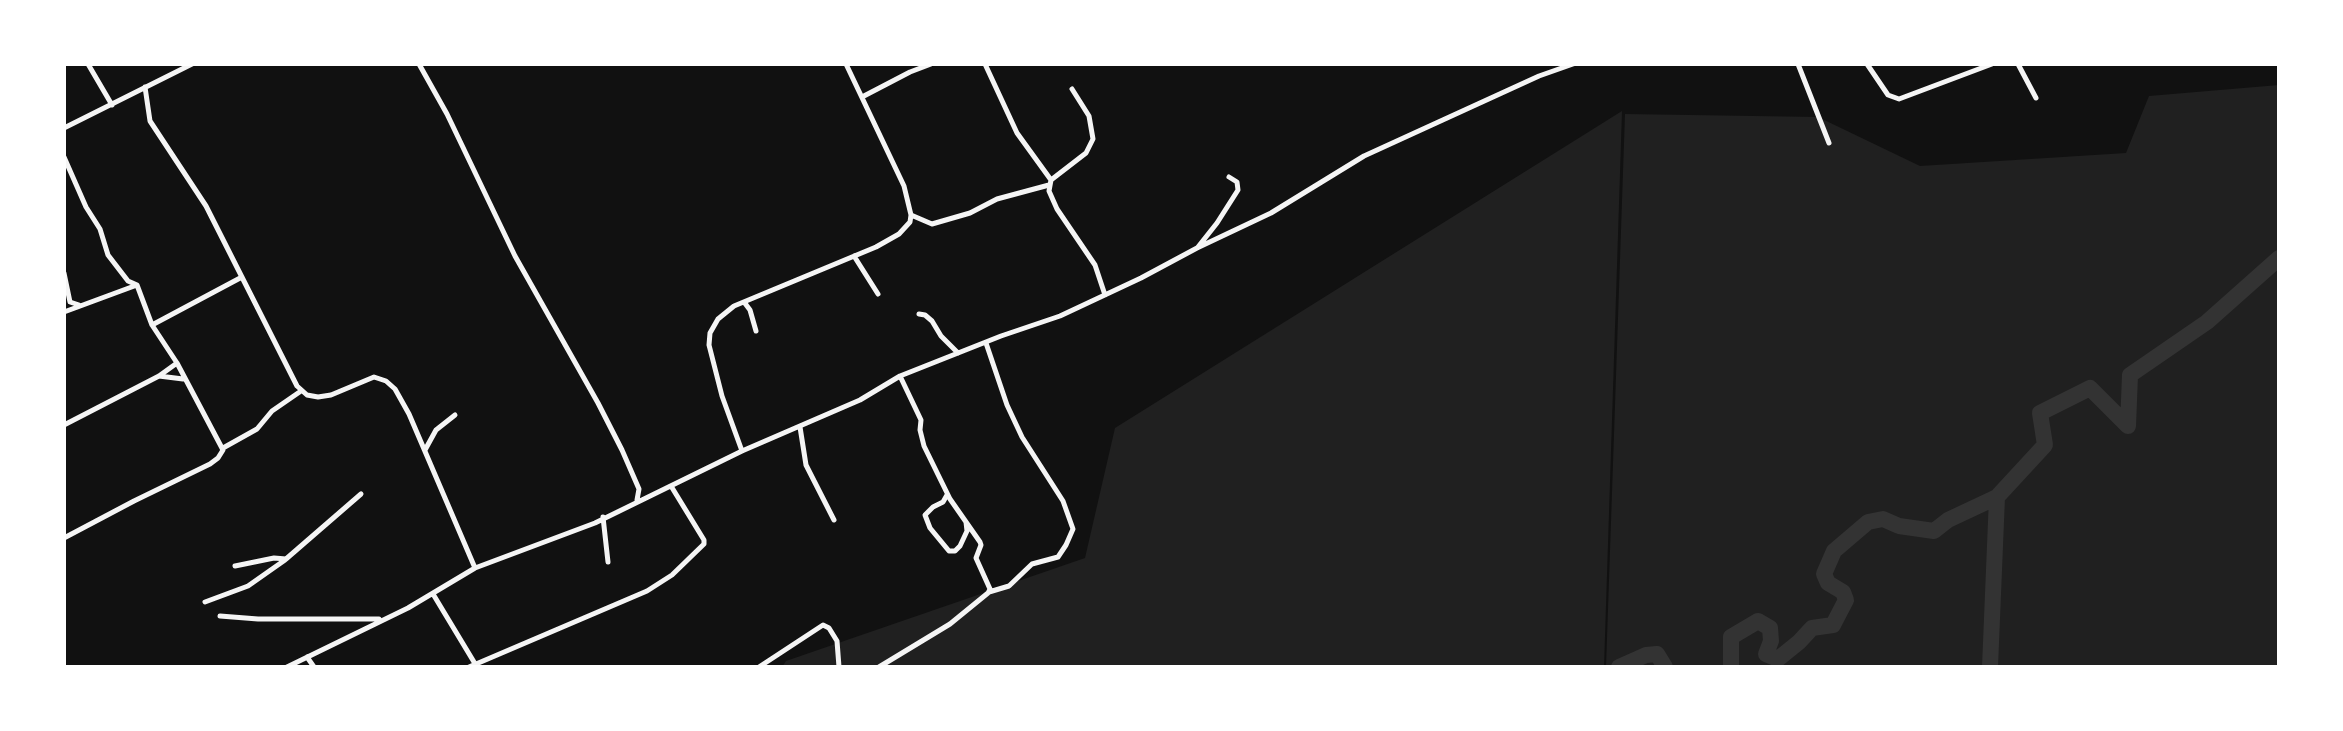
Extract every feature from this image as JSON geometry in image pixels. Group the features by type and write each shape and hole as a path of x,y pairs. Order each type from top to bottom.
{"street":[{"path":"88,64 112,105"},
{"path":"64,128 192,64"},
{"path":"419,64 440,99 509,245 616,439 639,489 636,501"},
{"path":"742,451 722,396 709,340 712,327 726,310 899,234 907,227 911,215 904,186 846,64"},
{"path":"862,97 931,64"},
{"path":"985,64 1017,133 1050,182 1051,198 1095,265 1105,295"},
{"path":"287,667 433,594 475,568 575,531 742,451 860,400 900,376 1060,316 1105,295 1271,213 1364,156 1539,76 1573,64"},
{"path":"1798,64 1829,143"},
{"path":"1867,64 1888,95 1899,99 1992,64"},
{"path":"1970,64 1972,71"},
{"path":"2018,64 2036,98"},
{"path":"145,87 150,121 206,206 301,391 310,396 323,397 368,378 381,379 395,389 425,450 475,568"},
{"path":"911,215 932,224 1050,182 1086,153 1093,139 1089,116 1072,89"},
{"path":"64,157 86,207 100,229 108,255 128,281 137,285 152,325 177,363 223,448"},
{"path":"1197,248 1238,190 1237,182 1229,177"},
{"path":"854,256 878,294"},
{"path":"64,273 70,302 81,305"},
{"path":"152,325 242,277"},
{"path":"64,312 137,285"},
{"path":"744,302 750,310 756,331"},
{"path":"919,314 932,321 941,336 958,353"},
{"path":"879,667 934,635 989,592 1009,586 1035,562 1058,557 1073,529 1063,501 1022,437 1007,405 986,343"},
{"path":"64,425 159,376 177,363"},
{"path":"159,376 184,380"},
{"path":"900,376 921,420 920,435 924,446 950,499 980,542 976,558 989,592"},
{"path":"64,538 210,464 223,448 257,429 272,411 301,391"},
{"path":"425,450 436,430 455,415"},
{"path":"800,427 806,465 834,520"},
{"path":"433,594 474,666 647,591 676,572 704,544 671,486"},
{"path":"947,490 946,498 925,515 930,528 949,551 957,550 961,544 967,531 966,520"},
{"path":"205,602 248,586 286,559 361,494"},
{"path":"603,517 608,562"},
{"path":"235,566 274,558 286,559"},
{"path":"220,616 384,618"},
{"path":"759,667 823,625 829,628 837,641 839,667"},
{"path":"307,657 314,667"}],"shaded area":[{"path":"2279,85 2279,667 1606,667 1625,114 1818,117 1920,166 2126,153 2149,96"},
{"path":"1622,111 1604,667 782,667 786,661 1085,558 1115,428"}],"waterway":[{"path":"1990,667 1997,497 2045,445 2040,413 2090,388 2128,426 2130,375 2207,322 2279,258"},
{"path":"1731,667 1731,637 1758,621 1770,628 1771,641 1766,654 1778,659 1812,628 1833,625 1846,600 1843,592 1828,583 1824,574 1834,551 1868,522 1883,519 1899,526 1934,531 1948,520 1997,497"},
{"path":"1619,667 1646,655 1657,654 1665,667"}]}
